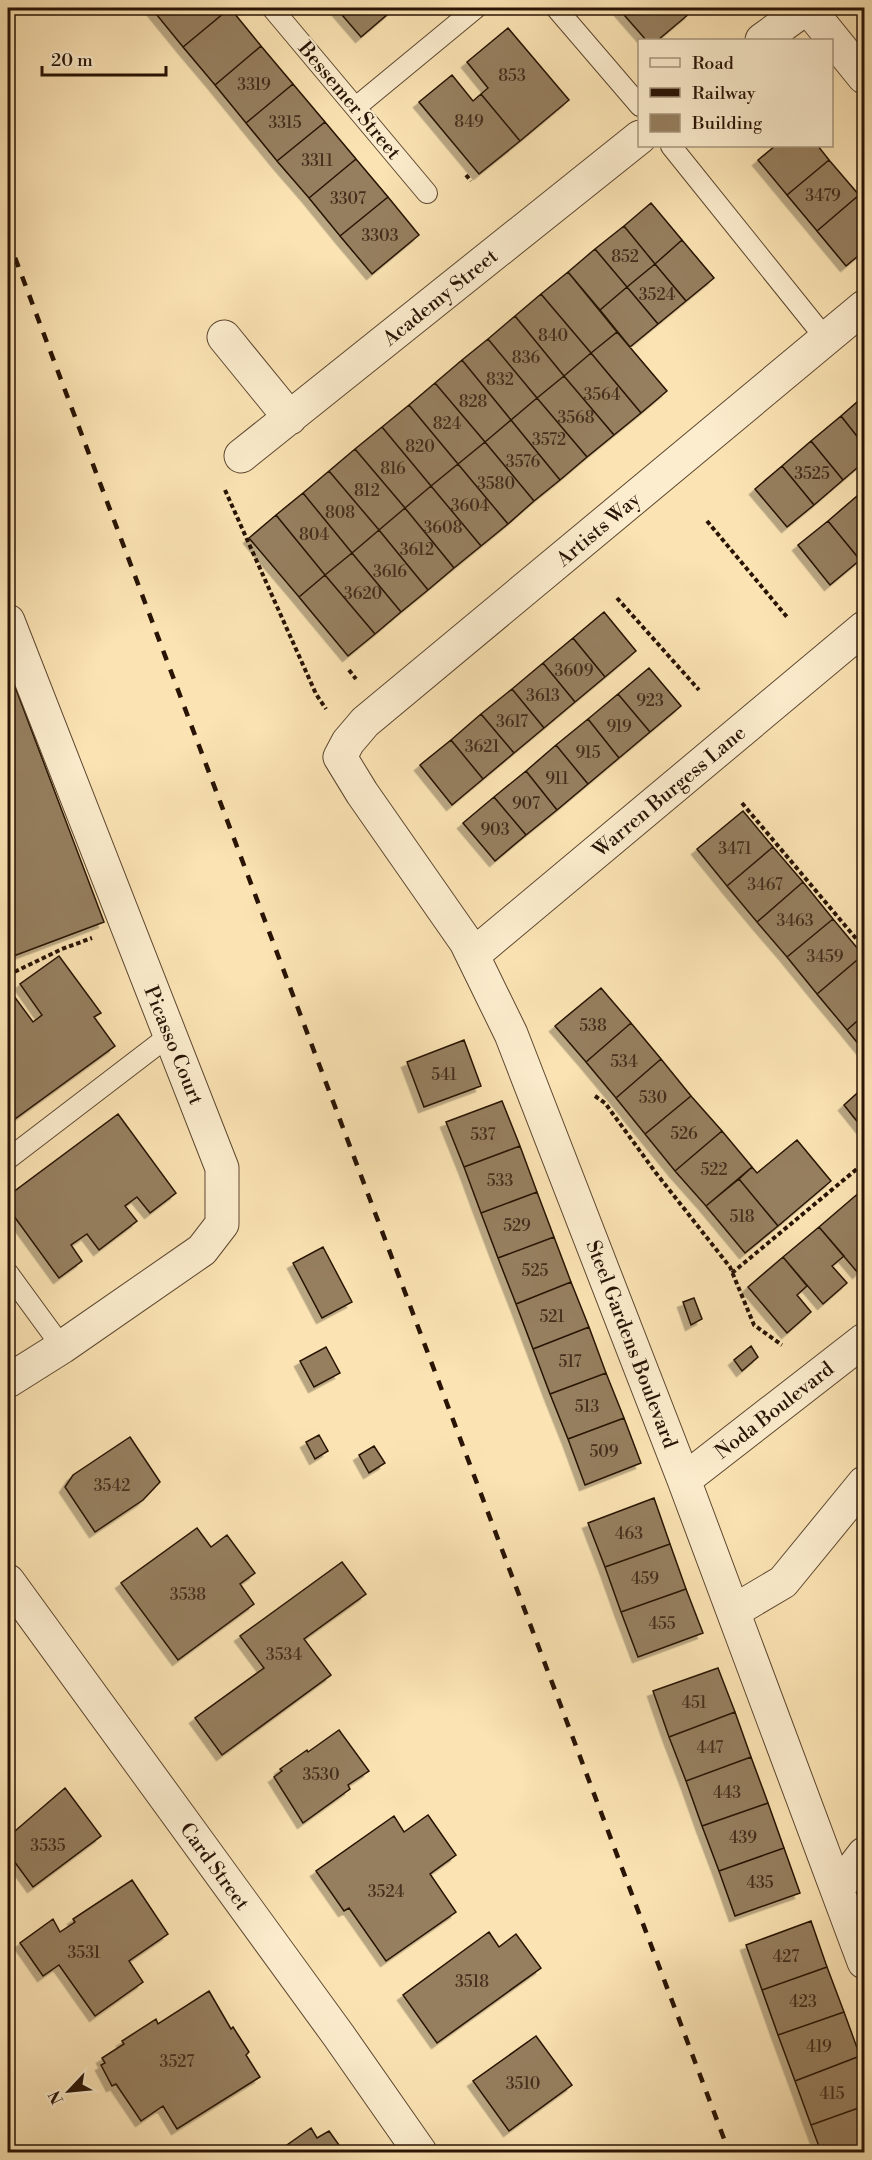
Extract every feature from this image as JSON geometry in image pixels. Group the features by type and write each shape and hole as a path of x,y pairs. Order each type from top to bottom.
{"street":[{"path":"763,39 807,8 833,39"},
{"path":"833,39 864,77"},
{"name":"Academy Street","path":"241,456 638,138"},
{"name":"Artists Way","path":"344,749 365,722 864,307"},
{"path":"224,337 290,418"},
{"name":"Picasso Court","path":"8,621 222,1168 222,1224 202,1250 8,1382"},
{"name":"Warren Burgess Lane","path":"473,955 864,628"},
{"name":"Steel Gardens Boulevard","path":"344,749 362,794 466,942 511,1034 734,1611 864,1962"},
{"name":"Noda Boulevard","path":"684,1480 864,1340"},
{"path":"734,1611 783,1582 864,1483"},
{"name":"Card Street","path":"8,1581 339,2036 420,2152"},
{"path":"838,1888 864,1854"}],"lane":[{"name":"Bessemer Street","path":"272,8 427,194"},
{"path":"356,107 476,8"},
{"path":"556,8 638,105"},
{"path":"672,147 826,339"},
{"path":"8,1159 170,1035"},
{"path":"8,1273 62,1347"}],"path":[{"path":"466,175 471,181"},
{"path":"241,456 218,473 316,694 344,749"},
{"path":"707,521 787,617"},
{"path":"617,598 699,690"},
{"path":"742,803 864,948"},
{"path":"8,975 62,949 127,925"},
{"path":"595,1096 605,1103 656,1173 730,1267 754,1324 782,1345"},
{"path":"732,1273 864,1163"}],"building":[{"path":"230,8 183,47 152,9"},
{"path":"230,8 261,46 215,85 183,47"},
{"path":"336,8 395,8 361,37"},
{"path":"618,8 685,8 690,13 659,39 645,39"},
{"path":"508,28 569,100 520,141 481,94 488,88 467,62"},
{"path":"261,46 293,84 246,123 215,85"},
{"path":"452,75 473,101 481,94 520,141 479,174 419,102"},
{"path":"293,84 325,122 277,161 246,123"},
{"path":"325,122 356,159 309,198 277,161"},
{"path":"774,147 819,147 829,160 787,195 758,160"},
{"path":"356,159 388,197 340,236 309,198"},
{"path":"829,160 859,195 817,231 787,195"},
{"path":"859,195 864,202 864,251 846,266 817,231"},
{"path":"388,197 419,235 372,274 340,236"},
{"path":"651,203 682,240 655,264 624,226"},
{"path":"624,226 655,264 627,287 595,249"},
{"path":"682,240 714,278 686,301 655,264"},
{"path":"595,249 627,287 600,310 568,272"},
{"path":"655,264 686,301 658,324 627,287"},
{"path":"568,272 617,332 591,353 541,294"},
{"path":"627,287 658,324 630,347 600,310"},
{"path":"541,294 591,353 564,376 515,316"},
{"path":"515,316 564,376 537,398 488,339"},
{"path":"617,332 667,391 641,413 591,353"},
{"path":"488,339 537,398 511,420 462,360"},
{"path":"591,353 641,413 614,435 564,376"},
{"path":"462,360 511,420 485,442 435,383"},
{"path":"564,376 614,435 587,457 537,398"},
{"path":"435,383 485,442 458,464 409,405"},
{"path":"864,396 864,445 841,416"},
{"path":"537,398 587,457 560,480 511,420"},
{"path":"409,405 458,464 431,486 382,427"},
{"path":"841,416 864,445 864,462 843,480 811,441"},
{"path":"511,420 560,480 534,501 485,442"},
{"path":"382,427 431,486 405,508 355,449"},
{"path":"811,441 843,480 814,505 782,466"},
{"path":"485,442 534,501 508,524 458,464"},
{"path":"355,449 405,508 379,530 329,471"},
{"path":"458,464 508,524 481,546 431,486"},
{"path":"782,466 814,505 787,527 755,489"},
{"path":"329,471 379,530 352,553 303,493"},
{"path":"431,486 481,546 454,568 405,508"},
{"path":"303,493 352,553 325,575 276,515"},
{"path":"857,496 864,504 864,556 860,560 828,521"},
{"path":"405,508 454,568 428,590 379,530"},
{"path":"276,515 325,575 299,597 249,538"},
{"path":"828,521 860,560 830,585 798,545"},
{"path":"379,530 428,590 401,612 352,553"},
{"path":"352,553 401,612 375,634 325,575"},
{"path":"325,575 375,634 348,656 299,597"},
{"path":"604,612 636,651 605,677 573,638"},
{"path":"573,638 605,677 575,702 543,663"},
{"path":"543,663 575,702 544,728 512,689"},
{"path":"8,668 104,922 11,957 8,948"},
{"path":"649,668 681,706 650,732 618,694"},
{"path":"512,689 544,728 514,753 481,714"},
{"path":"618,694 650,732 619,758 588,719"},
{"path":"481,714 514,753 483,779 451,740"},
{"path":"588,719 619,758 588,784 556,745"},
{"path":"451,740 483,779 452,805 420,765"},
{"path":"556,745 588,784 557,810 526,771"},
{"path":"526,771 557,810 526,835 494,797"},
{"path":"494,797 526,835 495,861 463,823"},
{"path":"743,811 773,847 727,886 697,849"},
{"path":"773,847 803,882 757,922 727,886"},
{"path":"803,882 833,919 787,957 757,922"},
{"path":"833,919 863,955 817,994 787,957"},
{"path":"863,955 864,1015 847,1030 817,994"},
{"path":"59,956 101,1013 94,1017 115,1046 8,1124 8,994 11,992 33,1022 42,1015 20,984"},
{"path":"601,988 631,1023 586,1062 555,1026"},
{"path":"864,1015 864,1051 847,1030"},
{"path":"631,1023 661,1059 616,1098 586,1062"},
{"path":"464,1040 481,1086 424,1107 407,1062"},
{"path":"661,1059 691,1096 645,1134 616,1098"},
{"path":"864,1087 864,1130 844,1105"},
{"path":"691,1096 722,1131 675,1171 645,1134"},
{"path":"502,1101 520,1146 464,1167 446,1122"},
{"path":"118,1114 176,1193 150,1213 137,1197 125,1206 137,1221 99,1250 87,1234 71,1245 82,1261 59,1278 8,1208 8,1196"},
{"path":"722,1131 752,1167 706,1206 675,1171"},
{"path":"797,1140 831,1181 778,1226 739,1179 752,1167 757,1173"},
{"path":"520,1146 537,1192 481,1213 464,1167"},
{"path":"739,1179 778,1226 745,1253 706,1206"},
{"path":"861,1191 864,1195 864,1267 858,1273 819,1227"},
{"path":"537,1192 554,1237 498,1258 481,1213"},
{"path":"819,1227 844,1256 832,1266 847,1283 823,1304 783,1257"},
{"path":"554,1237 571,1282 516,1304 498,1258"},
{"path":"323,1247 352,1302 322,1318 293,1263"},
{"path":"783,1257 807,1286 797,1295 811,1312 787,1333 748,1287"},
{"path":"571,1282 589,1327 533,1349 516,1304"},
{"path":"694,1298 702,1319 691,1325 683,1302"},
{"path":"589,1327 606,1373 550,1394 533,1349"},
{"path":"751,1346 758,1357 742,1371 734,1360"},
{"path":"326,1347 340,1373 314,1387 300,1361"},
{"path":"606,1373 624,1418 568,1439 550,1394"},
{"path":"624,1418 641,1463 585,1485 568,1439"},
{"path":"319,1435 328,1451 315,1459 306,1442"},
{"path":"130,1437 160,1482 143,1500 95,1532 65,1487 73,1475"},
{"path":"374,1446 385,1463 369,1473 359,1455"},
{"path":"654,1498 670,1544 605,1567 588,1523"},
{"path":"197,1528 211,1547 227,1535 255,1573 240,1584 254,1604 178,1660 121,1583"},
{"path":"670,1544 686,1589 621,1612 605,1567"},
{"path":"342,1562 366,1594 304,1639 331,1675 222,1755 195,1718 264,1668 240,1636"},
{"path":"686,1589 703,1633 638,1657 621,1612"},
{"path":"718,1668 735,1712 669,1737 653,1691"},
{"path":"735,1712 751,1757 686,1781 669,1737"},
{"path":"339,1730 369,1771 348,1785 350,1789 303,1823 274,1777 282,1771 280,1769"},
{"path":"751,1757 768,1803 702,1826 686,1781"},
{"path":"65,1788 101,1836 33,1887 8,1853 8,1837"},
{"path":"768,1803 784,1848 719,1871 702,1826"},
{"path":"428,1815 456,1855 430,1874 456,1912 386,1961 349,1908 344,1911 316,1871 394,1816 404,1832"},
{"path":"784,1848 800,1893 735,1916 719,1871"},
{"path":"132,1880 168,1934 129,1961 143,1982 95,2016 59,1965 43,1976 20,1943 53,1919 60,1932 75,1922 73,1919"},
{"path":"811,1921 827,1967 762,1990 746,1945"},
{"path":"489,1932 499,1947 516,1934 541,1968 437,2043 403,1995"},
{"path":"827,1967 844,2012 778,2035 762,1990"},
{"path":"209,1991 231,2029 233,2027 249,2052 246,2055 260,2077 177,2129 163,2106 141,2121 116,2084 112,2086 101,2065 105,2063 102,2058 124,2044 122,2041 156,2019 158,2024"},
{"path":"844,2012 860,2056 795,2081 778,2035"},
{"path":"536,2036 572,2085 509,2131 473,2081"},
{"path":"860,2056 864,2068 864,2106 811,2125 795,2081"},
{"path":"864,2106 864,2152 821,2152 811,2125"},
{"path":"311,2128 317,2138 329,2131 344,2152 277,2152"}],"railway":[{"path":"8,239 729,2152"}]}
